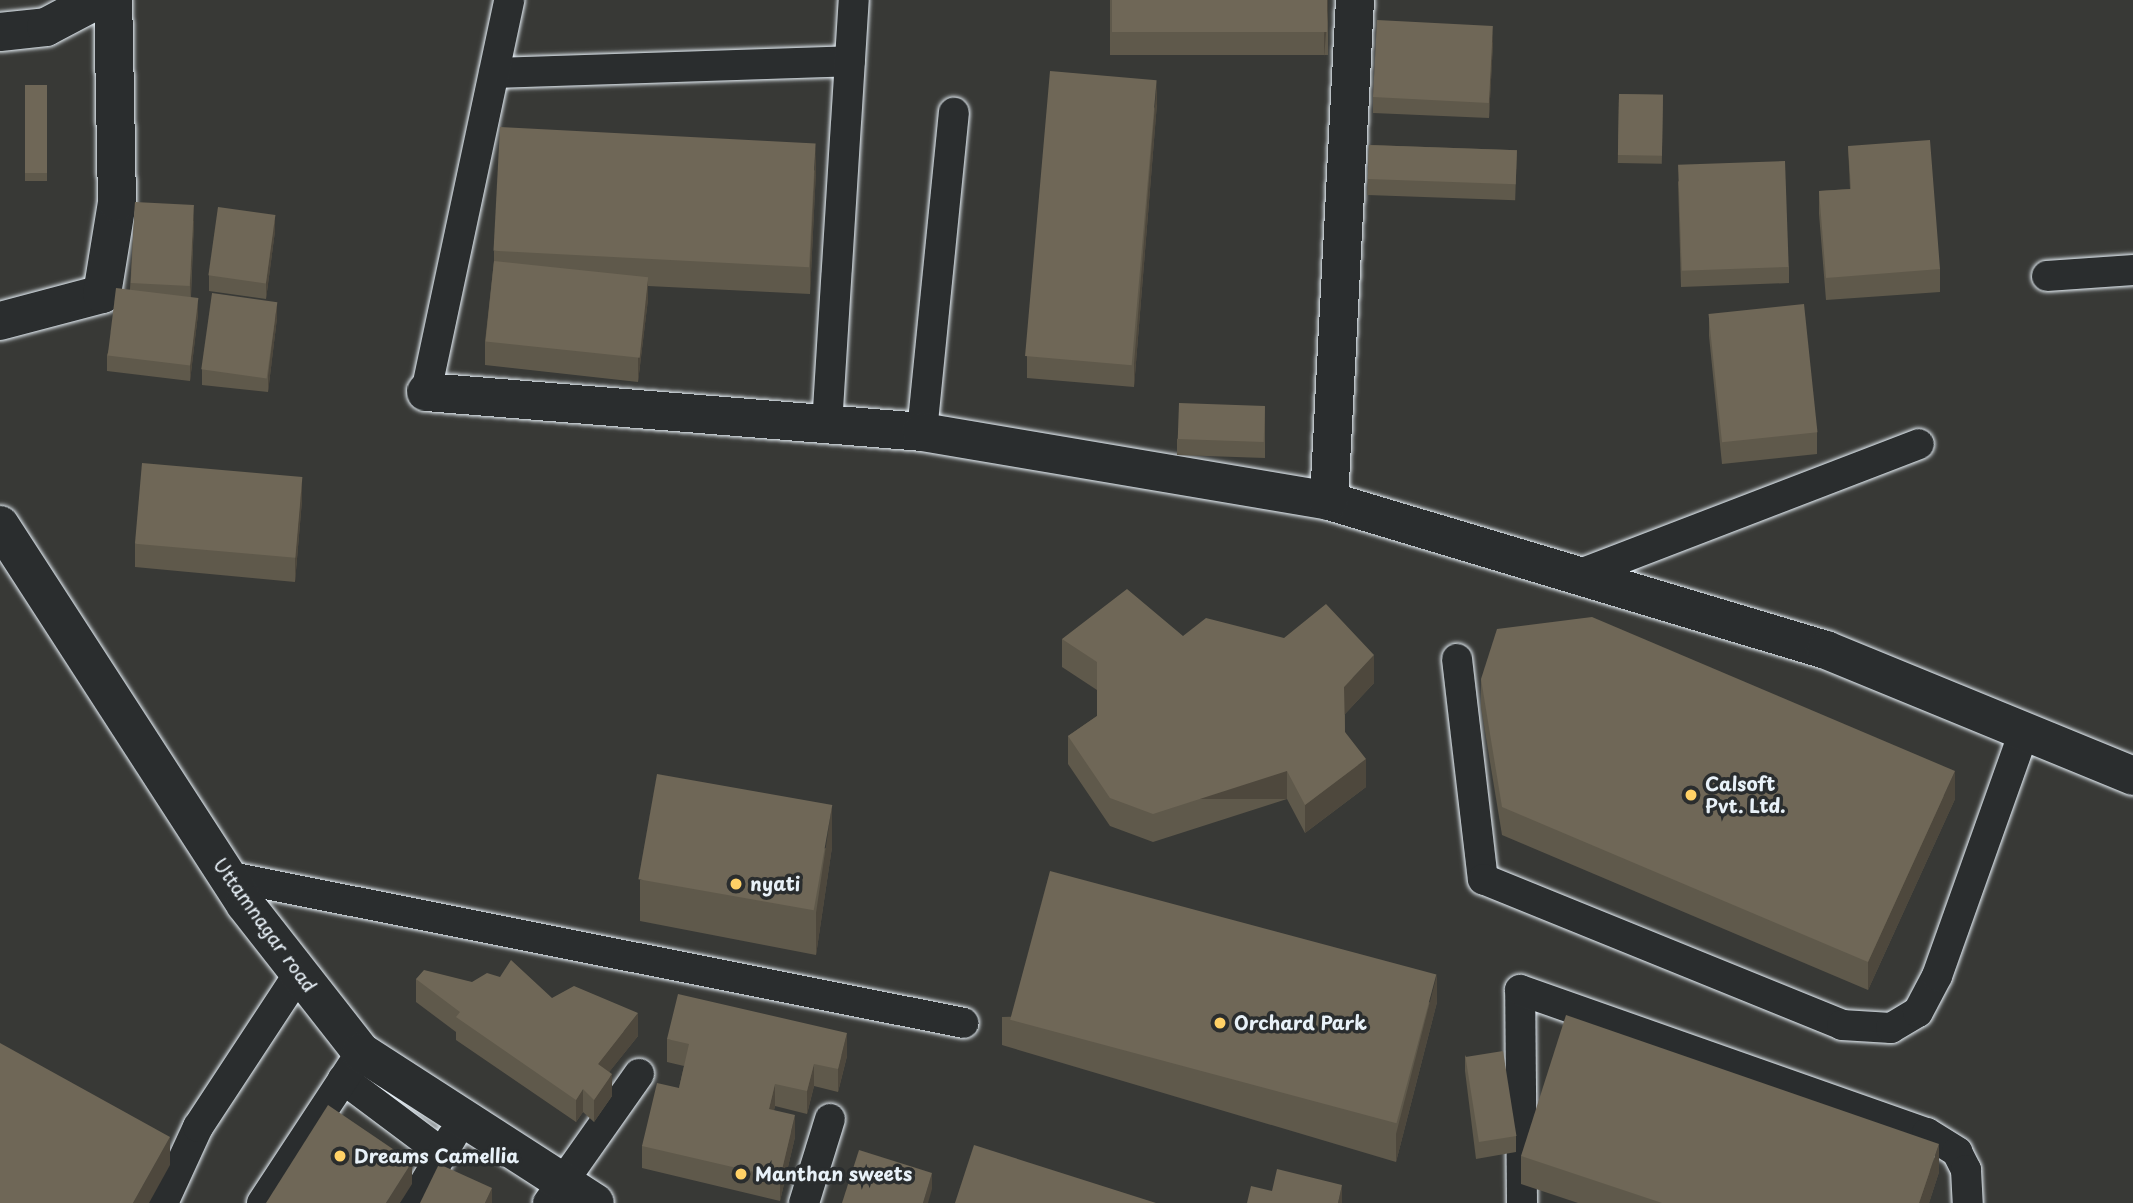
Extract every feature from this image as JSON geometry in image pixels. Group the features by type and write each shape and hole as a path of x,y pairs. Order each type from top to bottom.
{"street":[{"path":"0,32 46,27 97,0"},
{"path":"0,321 102,294 117,202 113,0"},
{"path":"1329,500 1355,0"},
{"path":"426,392 922,432 1329,500 1826,650 2133,776"},
{"name":"Uttamnagar road","path":"0,525 226,876 299,973 352,1066 463,1118 555,1192 595,1203"}],"lane":[{"path":"426,392 509,0"},
{"path":"827,425 854,0"},
{"path":"494,73 850,61"},
{"path":"922,432 954,113"},
{"path":"2047,276 2133,270"},
{"path":"1578,575 1919,443"},
{"path":"1457,659 1483,879 1842,1025 1891,1028 1917,1012 1937,976 2024,731"},
{"path":"226,876 964,1023"},
{"path":"163,1203 176,1142 299,973"},
{"path":"1522,1203 1520,990 1927,1133 1957,1152 1966,1170 1968,1203"},
{"path":"262,1203 352,1066 442,1153"},
{"path":"555,1192 639,1074"},
{"path":"413,1203 463,1118"},
{"path":"804,1203 830,1119"}],"building":[{"path":"1112,0 1327,0 1327,32 1112,32"},
{"path":"1377,20 1493,26 1489,103 1373,97"},
{"path":"1050,71 1157,80 1132,365 1025,356"},
{"path":"25,85 47,85 47,173 25,173"},
{"path":"1619,94 1663,95 1662,156 1618,155"},
{"path":"500,127 816,144 809,267 494,251"},
{"path":"1930,140 1940,269 1826,278 1819,191 1851,189 1848,146"},
{"path":"1369,145 1517,150 1516,184 1368,179"},
{"path":"1785,161 1789,267 1682,271 1678,165"},
{"path":"135,202 194,205 190,286 131,283"},
{"path":"218,207 275,215 266,283 208,275"},
{"path":"494,261 648,277 640,358 486,342"},
{"path":"116,288 198,298 190,366 108,355"},
{"path":"212,293 277,302 267,378 201,369"},
{"path":"1804,304 1817,432 1722,442 1709,314"},
{"path":"1179,403 1265,406 1264,442 1178,439"},
{"path":"142,463 302,477 295,558 135,544"},
{"path":"1127,589 1183,636 1206,618 1284,638 1326,604 1374,655 1344,687 1345,732 1366,759 1305,805 1287,771 1153,814 1110,798 1068,736 1097,716 1097,662 1062,639"},
{"path":"1592,617 1955,771 1868,962 1502,807 1481,679 1497,629"},
{"path":"657,774 832,805 814,910 638,879"},
{"name":"Orchard Park","path":"1050,871 1436,975 1397,1123 1010,1020"},
{"path":"511,960 552,998 574,986 638,1013 598,1064 612,1074 594,1100 583,1089 576,1100 456,1017 460,1012 416,979 424,970 472,982 487,973 500,977"},
{"path":"678,994 847,1033 838,1069 814,1064 807,1091 775,1084 769,1109 795,1115 780,1178 642,1146 657,1083 679,1088 689,1044 667,1039"},
{"path":"1566,1015 1939,1144 1919,1203 1662,1203 1521,1156"},
{"path":"0,1043 170,1137 133,1203 0,1203"},
{"path":"1503,1051 1516,1136 1479,1142 1465,1057"},
{"name":"Dreams Camellia","path":"328,1105 412,1162 386,1203 266,1203"},
{"path":"974,1145 1156,1203 955,1203"},
{"path":"859,1150 932,1173 923,1203 842,1203"},
{"path":"439,1164 492,1188 485,1203 420,1203"},
{"path":"1277,1169 1342,1185 1338,1203 1247,1203 1251,1186 1272,1191"}],"place":[{"name":"Calsoft Pvt. Ltd.","path":"1691,795"},
{"name":"nyati","path":"736,884"},
{"name":"Orchard Park","path":"1220,1023"},
{"name":"Dreams Camellia","path":"340,1156"},
{"name":"Manthan sweets","path":"741,1174"}]}
